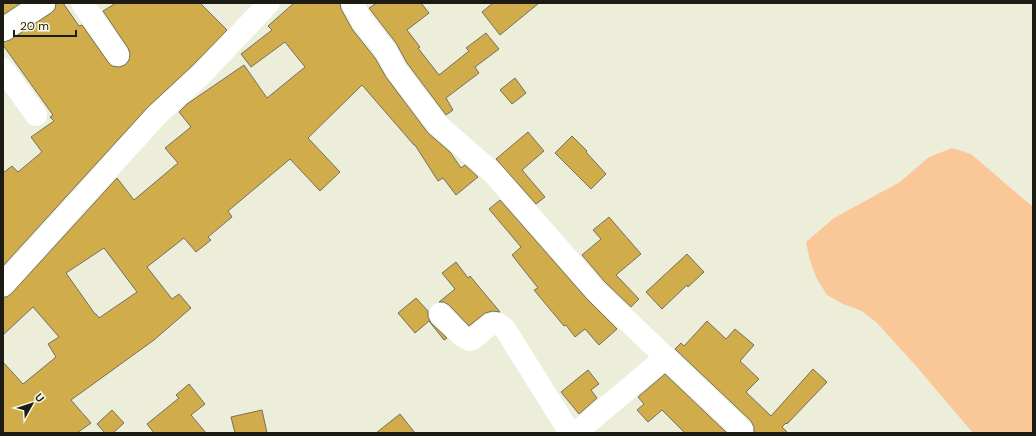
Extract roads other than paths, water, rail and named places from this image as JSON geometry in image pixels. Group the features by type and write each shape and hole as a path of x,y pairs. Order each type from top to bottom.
{"street":[{"path":"3,30 44,3"},
{"path":"82,3 118,55"},
{"path":"3,285 51,234 157,115 202,74 269,3"},
{"path":"352,3 362,21 386,51 396,70 438,125 493,173 596,291 742,430"},
{"path":"3,69 36,115"},
{"path":"440,314 462,336 470,340 495,322 500,323 567,428 574,432 578,431 666,358"}]}
